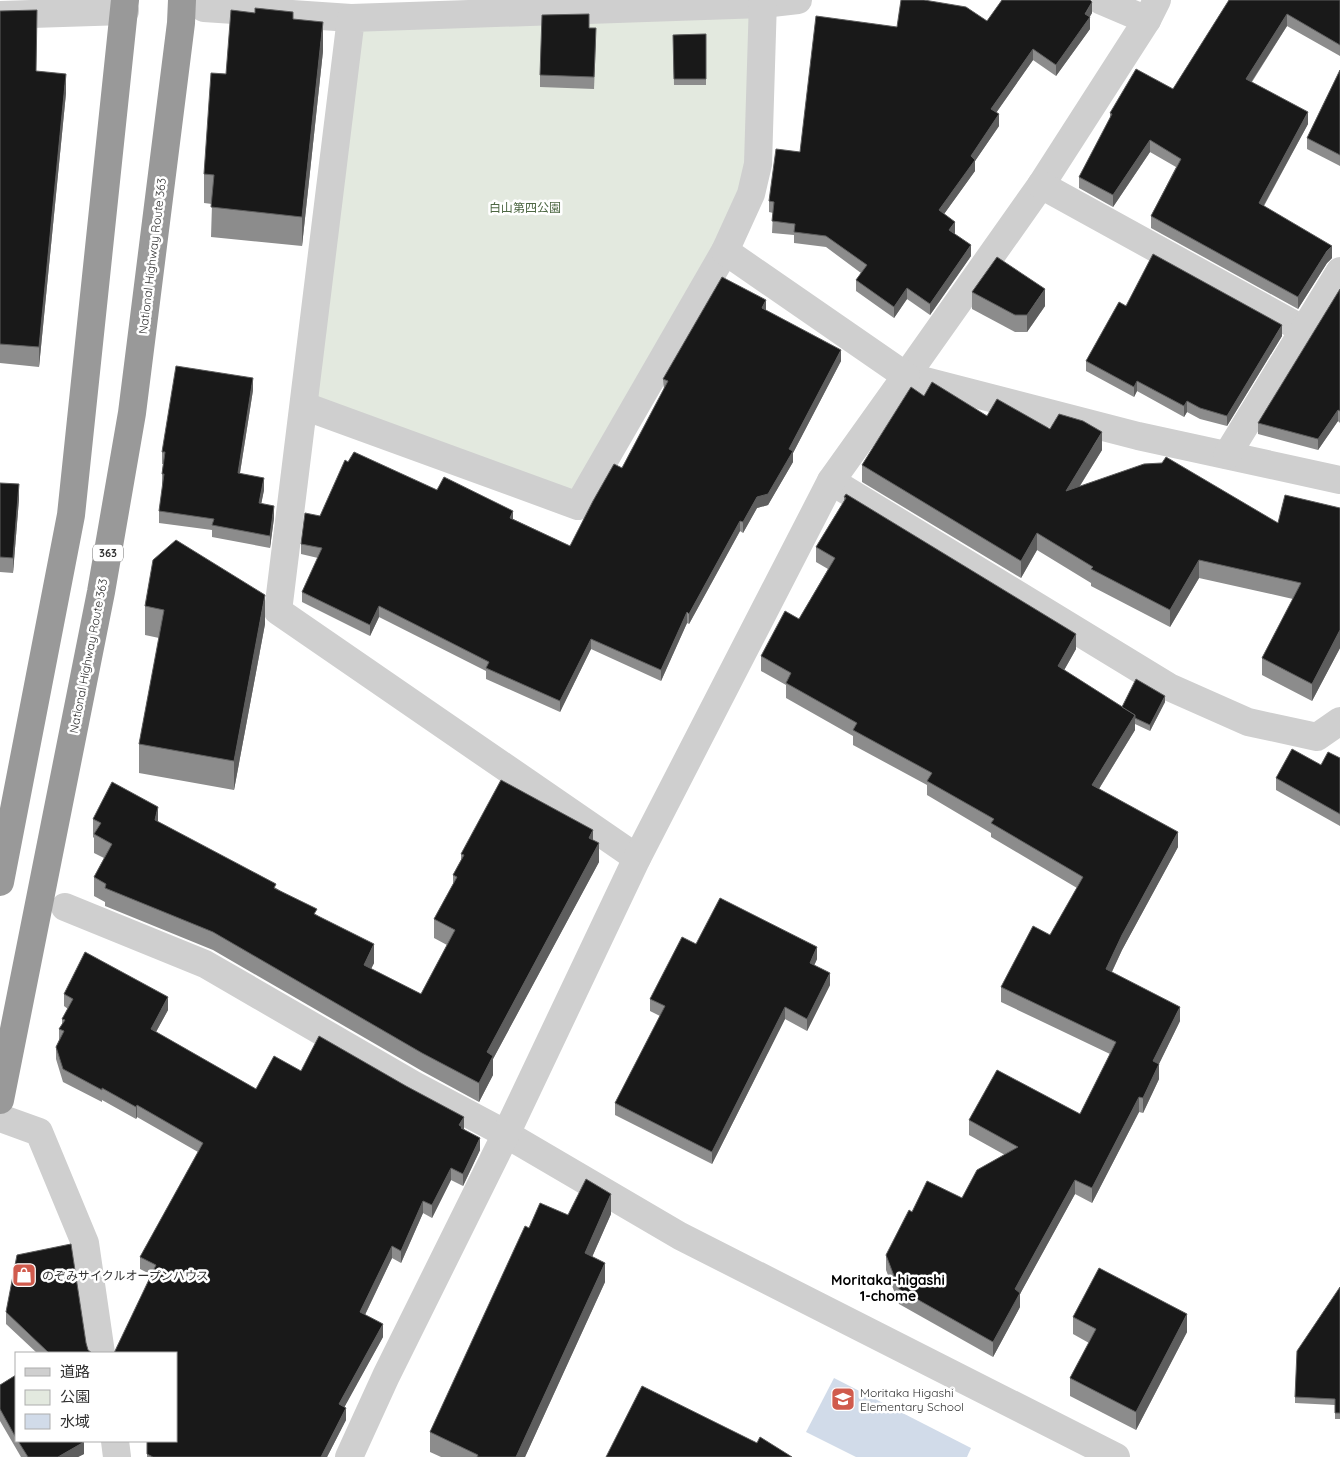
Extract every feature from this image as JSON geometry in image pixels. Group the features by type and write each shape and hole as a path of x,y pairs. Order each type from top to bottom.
{"highway":[{"name":"National Highway Route 363","path":"0,1100 101,592 132,412 181,24 193,4"},
{"path":"0,882 71,515 125,5"}],"street":[{"path":"193,4 351,18 798,0"},
{"path":"349,1457 386,1376 506,1134 637,858 831,481 1042,185 1152,10 1100,0"},
{"path":"304,406 578,506 725,251 751,194 758,164 763,2"},
{"path":"0,15 125,5"},
{"path":"351,18 278,611 637,858"},
{"path":"1042,185 1304,330"},
{"path":"725,251 906,376 1138,436 1340,480"},
{"path":"1227,455 1340,270"},
{"path":"831,481 1169,687 1248,722 1317,737 1340,721"},
{"path":"65,907 205,964 414,1085 506,1134 680,1236 1116,1457"},
{"path":"0,1118 39,1132 85,1243 101,1352"},
{"path":"115,1442 117,1457"}],"green space":[{"name":"白山第四公園","path":"761,7 756,141 722,250 578,506 305,407 353,20"}],"water":[{"path":"834,1378 971,1448 967,1457 856,1457 806,1432"}],"building":[{"path":"901,0 924,0 966,7 987,21 1002,0 1090,0 1092,2 1085,14 1090,17 1056,65 1033,49 991,109 999,114 971,156 975,160 939,210 955,222 949,230 971,245 930,304 907,288 894,307 856,280 867,265 826,236 794,232 795,224 772,221 774,202 769,201 776,149 800,152 816,16 897,27"},
{"path":"1229,0 1340,0 1340,45 1287,14 1246,79 1308,112 1259,203 1332,246 1298,297 1151,216 1181,159 1150,140 1113,195 1079,177 1112,114 1110,113 1136,69 1173,89"},
{"path":"255,8 293,12 293,19 323,22 302,217 211,207 214,175 204,174 211,73 226,74 231,10 255,13"},
{"path":"37,10 36,71 66,74 39,347 0,344 0,11"},
{"path":"589,14 589,28 596,28 594,77 540,75 542,15"},
{"path":"706,34 706,79 674,79 673,35"},
{"path":"1340,70 1340,155 1307,138"},
{"path":"1153,254 1282,325 1227,416 1200,408 1187,401 1184,406 1137,381 1134,387 1086,361 1119,302 1126,306"},
{"path":"997,257 1045,289 1027,315 1015,315 972,292"},
{"path":"722,277 766,300 762,308 841,350 789,449 793,451 768,494 757,497 743,522 740,521 689,614 687,612 661,670 591,639 560,701 486,668 489,662 379,606 370,625 302,592 322,548 301,544 305,513 320,516 345,460 348,462 354,452 437,490 444,477 513,511 510,518 570,546 614,464 622,468 668,381 663,379"},
{"path":"1340,289 1340,411 1338,410 1318,439 1258,423"},
{"path":"176,366 253,378 238,473 264,478 259,503 274,506 270,536 212,525 214,519 159,511 164,474 162,474 165,452 162,452"},
{"path":"932,382 987,416 997,399 1050,429 1059,414 1083,421 1102,432 1066,491 1144,464 1162,463 1166,457 1278,523 1285,495 1340,508 1340,630 1312,684 1262,658 1301,583 1199,560 1170,610 1091,569 1093,567 1037,533 1021,561 862,465 911,387 924,396"},
{"path":"0,483 19,484 13,558 0,557"},
{"path":"846,494 1076,634 1058,666 1135,715 1092,785 1178,832 1122,935 1106,969 1180,1007 1153,1061 1159,1064 1143,1098 1139,1097 1092,1188 1075,1180 1015,1289 1020,1293 993,1342 899,1289 886,1255 909,1210 912,1212 927,1181 962,1198 977,1170 1018,1147 969,1120 997,1070 1080,1114 1116,1042 1001,987 1033,926 1050,935 1083,877 991,823 994,819 927,781 932,773 853,730 857,723 786,683 791,673 761,656 785,611 799,619 835,558 816,547 846,498 844,497"},
{"path":"176,540 265,595 234,761 139,744 164,610 145,606 153,560"},
{"path":"1136,679 1165,696 1150,725 1135,718 1135,715 1122,707"},
{"path":"1292,749 1321,765 1328,752 1340,758 1340,814 1276,778"},
{"path":"501,780 593,830 589,838 599,843 487,1052 493,1056 479,1083 422,1053 213,932 105,888 106,884 94,877 112,844 94,834 101,823 93,819 112,782 158,807 155,820 276,884 274,888 317,909 314,914 374,944 364,965 421,994 455,930 434,919 457,877 453,875 464,855 461,854"},
{"path":"720,898 817,947 810,963 830,973 807,1019 785,1007 712,1152 615,1103 665,1006 650,999 682,937 696,944"},
{"path":"85,952 168,997 151,1029 256,1089 274,1056 301,1071 319,1036 464,1117 459,1125 461,1128 480,1138 463,1174 451,1168 432,1205 423,1201 401,1251 392,1246 360,1312 383,1324 339,1404 346,1408 321,1457 153,1457 147,1454 147,1442 178,1442 178,1352 114,1352 156,1265 140,1257 203,1143 137,1105 136,1107 63,1069 56,1047 64,1031 59,1029 65,1020 62,1019 73,999 64,994"},
{"path":"586,1179 611,1194 585,1253 605,1263 516,1457 477,1457 478,1455 430,1432 525,1226 529,1228 540,1203 568,1215"},
{"path":"71,1244 86,1343 91,1352 48,1352 6,1312 17,1255"},
{"path":"1099,1268 1187,1314 1136,1412 1070,1378 1096,1329 1073,1317"},
{"path":"1340,1287 1340,1413 1335,1413 1335,1399 1295,1397 1297,1351"},
{"path":"15,1376 15,1436 0,1409 0,1385"},
{"path":"642,1386 757,1443 760,1437 792,1457 606,1457"},
{"path":"19,1442 84,1442 58,1457 28,1457"}],"place":[{"name":"のぞみサイクルオープンハウス","path":"24,1275"},
{"name":"Moritaka Higashi Elementary School","path":"843,1399"}],"district":[{"name":"Moritaka-higashi 1-chome","path":"888,1288"}]}
